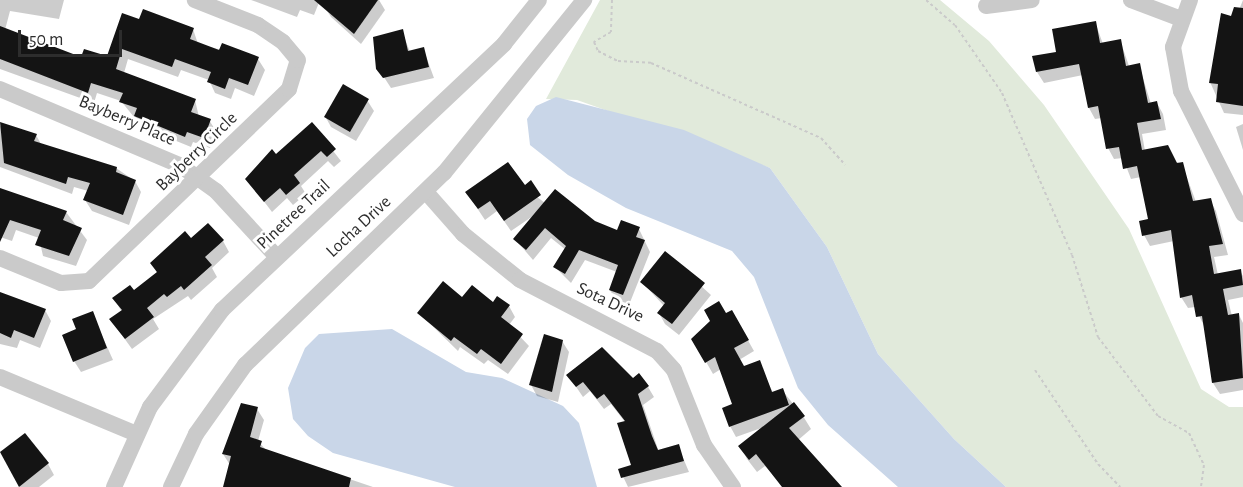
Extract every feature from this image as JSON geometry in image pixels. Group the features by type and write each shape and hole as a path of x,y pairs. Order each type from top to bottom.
{"street":[{"name":"Bayberry Circle","path":"0,258 61,283 89,281 200,178 289,89 298,60 258,25 195,0"},
{"name":"Pinetree Trail","path":"114,487 136,434 195,340 277,256 504,44 539,0"},
{"name":"Locha Drive","path":"171,487 196,434 245,365 426,192 584,0"},
{"path":"986,6 1032,0"},
{"path":"1131,0 1181,19"},
{"path":"1190,0 1181,19 1173,47 1181,91 1243,214"},
{"name":"Bayberry Place","path":"0,89 160,155 200,178 277,256"},
{"name":"Sota Drive","path":"426,192 463,234 520,280 657,351 674,370 704,445 734,487"},
{"path":"0,377 136,434"}],"path":[{"path":"612,0 611,32 594,42 598,51 618,61 651,63 821,138 845,165"},
{"path":"926,0 955,25 1002,93 1072,255 1098,337 1158,416 1189,433 1204,465 1202,487"},
{"path":"1035,370 1120,487"}],"green space":[{"path":"600,0 940,0 989,41 1044,105 1129,229 1201,389 1229,407 1243,407 1243,487 1006,487 954,439 878,354 827,247 770,168 577,100 546,99"}],"water":[{"path":"556,97 684,130 770,168 827,247 878,354 954,439 1006,487 898,487 828,425 798,388 754,277 732,251 626,208 568,175 530,145 527,119 536,106"},
{"path":"392,329 466,372 502,378 563,406 579,423 597,487 455,487 333,453 308,436 293,419 288,388 305,348 319,334"}],"building":[{"path":"314,0 378,0 354,34"},
{"path":"1234,7 1243,8 1243,106 1216,102 1218,84 1209,83 1221,13 1231,16"},
{"path":"143,9 194,28 190,39 219,50 222,43 259,57 248,85 229,78 225,89 207,82 211,72 175,59 172,67 122,49 116,69 196,99 191,112 211,119 204,138 187,132 185,137 134,116 137,108 119,102 123,93 91,83 88,93 0,59 0,26 81,57 84,49 107,56 122,13 139,19"},
{"path":"1096,21 1100,43 1121,39 1126,66 1140,63 1148,103 1157,101 1161,119 1137,123 1142,150 1168,145 1177,163 1183,162 1193,201 1211,198 1223,244 1209,246 1214,274 1241,269 1243,285 1223,289 1228,315 1239,313 1243,378 1212,383 1202,316 1196,317 1192,295 1180,298 1171,230 1142,236 1139,221 1148,219 1137,166 1123,169 1119,147 1106,149 1098,106 1088,108 1079,64 1036,72 1032,56 1056,52 1052,29"},
{"path":"403,29 408,51 424,47 429,67 383,78 376,69 373,37"},
{"path":"343,84 369,99 350,132 324,117"},
{"path":"0,122 37,134 34,141 117,167 116,172 136,180 123,215 83,200 90,183 68,177 66,184 4,163"},
{"path":"312,122 336,149 327,157 321,151 294,175 300,183 286,195 280,188 264,202 245,179 272,149 276,154"},
{"path":"508,162 525,185 531,180 541,195 504,221 490,201 478,209 465,192"},
{"path":"0,188 67,211 63,220 82,228 69,256 35,245 41,230 10,220 0,242"},
{"path":"555,189 595,221 617,230 621,220 640,227 636,237 645,240 623,295 609,290 618,265 579,250 565,274 553,267 566,246 545,228 526,250 513,239"},
{"path":"208,223 224,240 205,257 212,265 184,290 181,286 167,297 164,294 147,308 154,317 125,339 109,319 122,310 112,298 130,285 134,290 157,272 150,263 185,231 191,238"},
{"path":"665,251 705,283 672,324 657,313 665,303 640,282"},
{"path":"443,281 462,297 472,285 493,302 497,296 510,305 501,317 523,334 501,364 481,349 477,354 454,337 451,341 417,313"},
{"path":"0,292 46,309 34,338 14,330 11,338 0,333"},
{"path":"719,301 726,313 732,310 749,340 734,348 744,366 760,360 772,392 783,388 789,405 729,427 722,408 732,404 715,357 705,363 691,339 710,321 704,310"},
{"path":"93,311 107,348 73,362 62,335 76,329 72,319"},
{"path":"544,334 563,340 552,392 529,385"},
{"path":"602,347 633,378 639,373 649,386 638,394 658,450 679,444 684,461 621,478 618,469 631,465 617,423 625,421 604,394 597,399 583,382 576,387 566,375"},
{"path":"794,402 805,416 789,428 842,487 782,487 756,454 749,460 738,446"},
{"path":"241,403 258,407 250,437 262,441 260,447 351,478 349,487 223,487 231,456 222,454"},
{"path":"25,433 49,463 19,487 0,452"}]}
